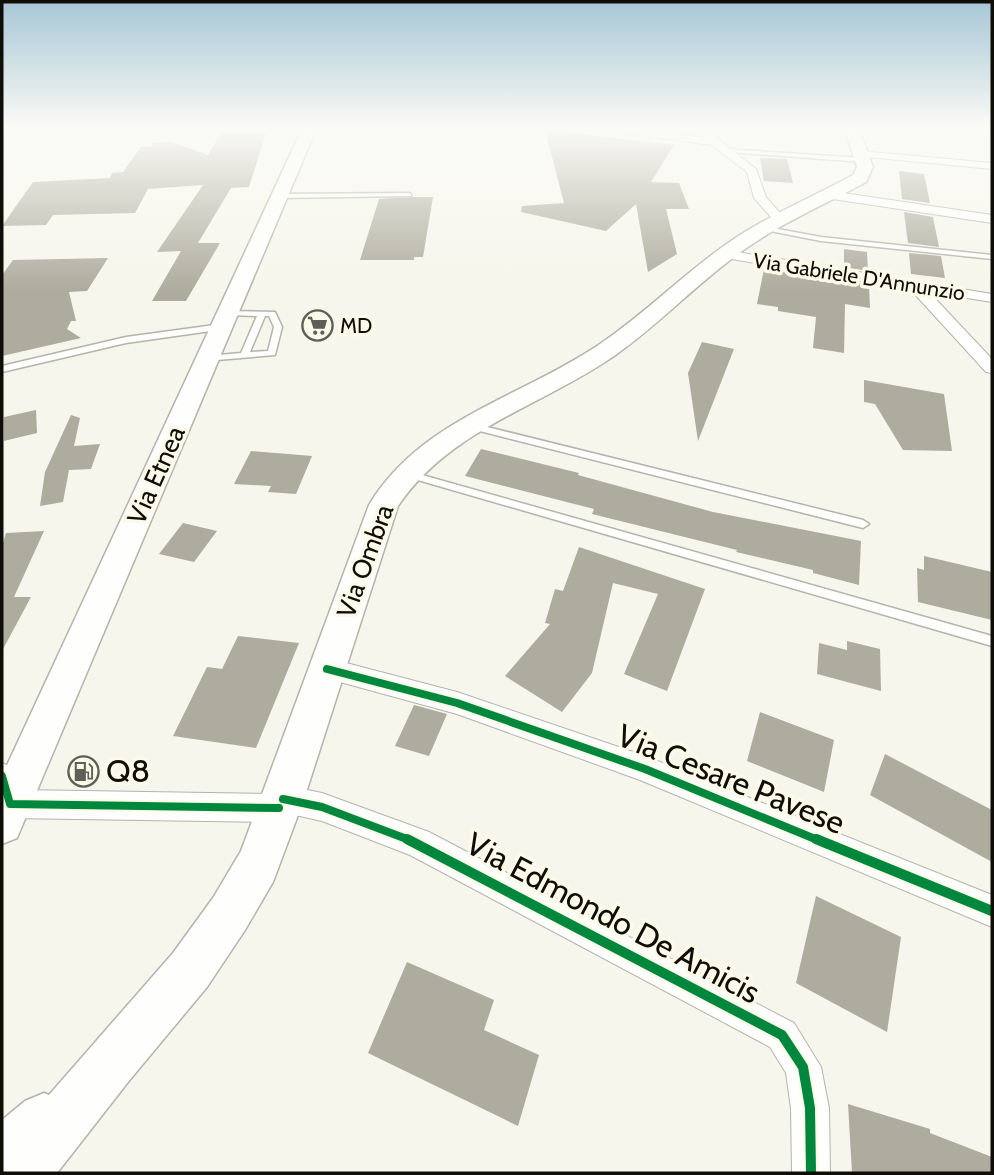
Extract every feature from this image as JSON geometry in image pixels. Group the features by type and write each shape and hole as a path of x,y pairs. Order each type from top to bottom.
{"main road":[{"name":"Via Etnea","path":"6,813 285,182"},
{"name":"Via Ombra","path":"109,1063 190,970 229,914 257,866 384,505 405,472 421,458 470,426 606,351 725,254 853,182"},
{"path":"2,1156 109,1063"},
{"path":"22,1173 109,1063"}],"street":[{"path":"755,182 774,225"},
{"path":"830,195 992,219"},
{"name":"Via Gabriele D'Annunzio","path":"725,254 992,299"},
{"path":"915,286 992,368"},
{"path":"965,341 992,346"},
{"name":"Via Cesare Pavese","path":"327,669 457,703 632,765 992,911"},
{"path":"2,776 6,813"},
{"name":"Via Edmondo De Amicis","path":"6,813 281,803 322,807 418,843 782,1035 803,1068 810,1108 811,1173"}],"lane":[{"path":"279,196 409,195"},
{"path":"774,225 821,239 992,257"},
{"path":"245,355 262,314"},
{"path":"2,369 225,320 272,314 278,327 272,352 208,359"},
{"path":"470,426 863,524"},
{"path":"405,472 992,641"}],"building":[{"path":"33,182 251,182 249,187 231,188 198,243 220,243 186,301 152,301 181,251 157,252 203,185 148,189 135,213 53,215 46,225 2,226"},
{"path":"558,182 679,183 689,209 666,209 677,254 648,272 636,204 606,231 521,212 522,206 564,203"},
{"path":"900,182 926,182 930,203 902,199"},
{"path":"433,197 423,257 414,257 414,260 360,260 379,199"},
{"path":"904,212 933,217 939,247 908,243"},
{"path":"844,249 867,252 868,271 844,267"},
{"path":"909,253 941,256 945,278 911,274"},
{"path":"108,258 87,291 69,292 76,321 71,321 67,329 81,338 2,356 2,275 13,260"},
{"path":"764,269 869,285 870,308 845,304 844,353 813,348 816,317 778,311 778,307 757,304"},
{"path":"702,342 734,349 698,441 688,373"},
{"path":"864,380 944,394 952,451 903,450 875,404 864,402"},
{"path":"36,410 37,433 4,441 4,417"},
{"path":"71,415 80,418 74,446 100,444 91,469 69,470 63,502 40,506 45,472"},
{"path":"481,449 579,473 578,475 713,512 861,541 859,585 813,573 813,570 592,514 594,509 465,476"},
{"path":"251,451 312,456 296,494 268,492 271,486 234,484"},
{"path":"183,523 217,531 194,562 159,554"},
{"path":"44,531 14,597 31,597 2,651 2,546 6,533"},
{"path":"579,547 705,589 667,691 624,674 658,594 613,583 592,673 562,712 505,676 550,624 545,623 555,589 563,591"},
{"path":"924,556 992,572 992,620 918,602 917,568 924,570"},
{"path":"238,636 299,643 256,748 173,736 207,667 222,669"},
{"path":"847,641 880,649 881,691 817,674 819,643 847,650"},
{"path":"414,705 447,714 429,756 395,746"},
{"path":"760,712 834,740 824,792 747,761"},
{"path":"885,754 992,810 992,862 870,795"},
{"path":"816,896 901,937 887,1032 796,983"},
{"path":"407,962 494,1000 484,1030 539,1055 518,1126 368,1053"},
{"path":"848,1104 930,1129 930,1133 992,1157 992,1173 852,1173"}],"cycle path":[{"path":"327,669 457,703 645,769 992,911"},
{"path":"2,776 10,804 279,808"},
{"path":"283,799 322,807 418,843 782,1035 803,1067 810,1108 811,1173"}],"place":[{"name":"MD","path":"317,326"},
{"name":"Q8","path":"83,771"}]}
